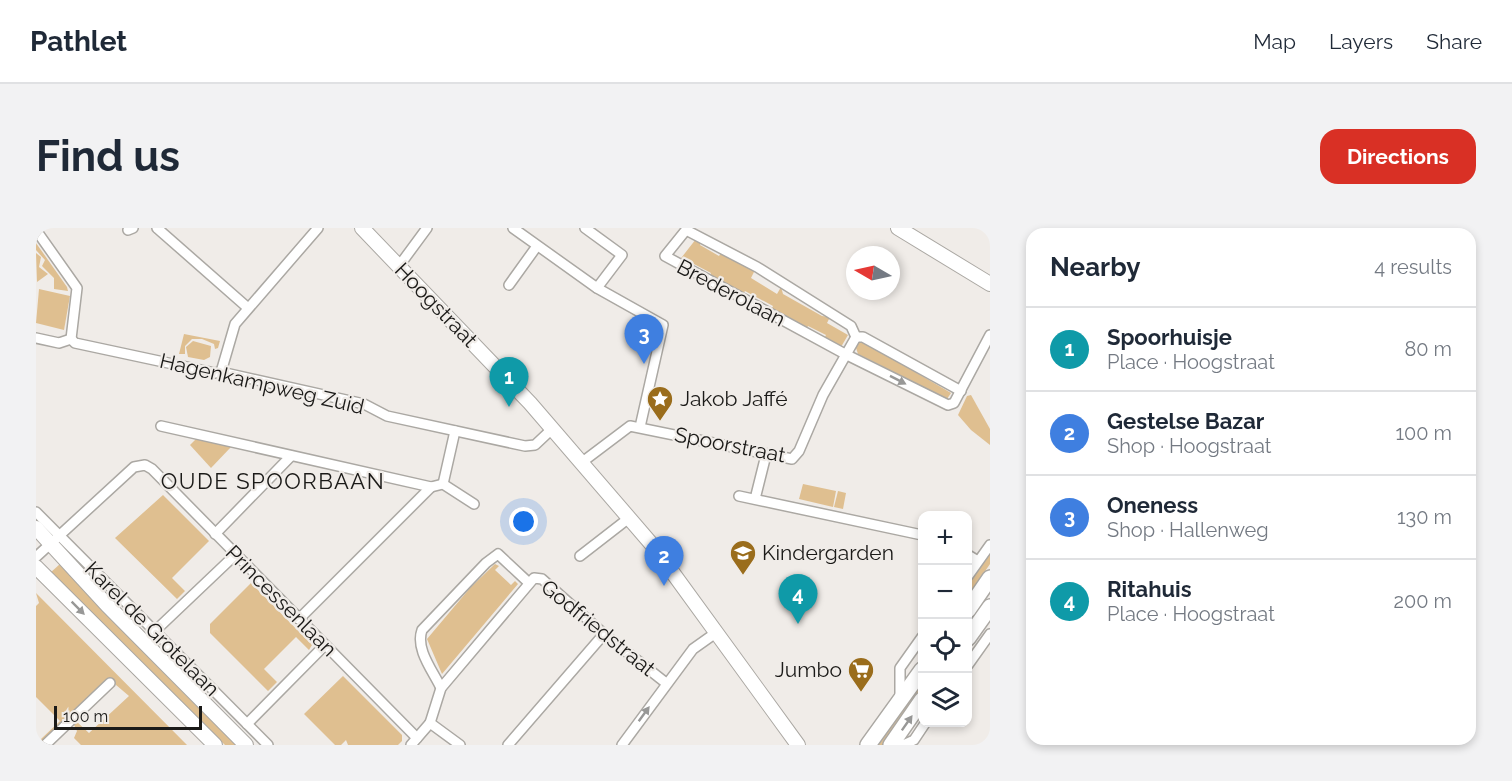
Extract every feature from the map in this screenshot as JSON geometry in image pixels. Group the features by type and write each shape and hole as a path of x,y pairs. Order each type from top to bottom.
{"main road":[{"path":"972,604 990,578"},
{"path":"972,632 990,607"},
{"path":"868,745 920,673"},
{"path":"891,745 918,706"}],"street":[{"path":"157,228 248,308"},
{"path":"221,372 235,324 318,228"},
{"name":"Hoogstraat","path":"362,228 552,429 629,518 660,555 798,745"},
{"path":"399,266 427,228"},
{"path":"513,228 597,288 663,325 640,427 630,426 620,431 581,463"},
{"path":"585,228 622,255 597,288"},
{"path":"898,228 990,284"},
{"name":"Brederolaan","path":"686,229 757,267 851,326 856,337 863,337 961,391 954,403 948,405 846,354 666,256 686,229"},
{"path":"36,230 77,288 71,339"},
{"path":"509,285 537,246"},
{"path":"961,391 990,335"},
{"path":"846,354 856,337"},
{"name":"Hagenkampweg Zuid","path":"36,338 59,343 71,339 75,343 115,352 215,373 221,372 364,404 387,416 530,446 552,429"},
{"name":"Spoorstraat","path":"640,427 792,459 799,451 804,435 846,354"},
{"path":"161,426 432,487 443,484 474,504"},
{"path":"443,484 455,431"},
{"path":"755,499 766,455"},
{"path":"215,534 291,456"},
{"name":"Princessenlaan","path":"54,540 134,467 145,465 325,645 414,742"},
{"path":"299,619 432,487"},
{"path":"739,496 918,534"},
{"name":"Karel de Grotelaan","path":"36,512 54,540 246,745"},
{"path":"580,556 629,518"},
{"name":"Karel de Grotelaan","path":"36,528 54,540 155,631 268,745"},
{"path":"36,557 54,540"},
{"path":"972,570 990,545"},
{"path":"414,742 430,723 441,688 529,583 498,554 486,563 422,630 419,639 421,648 441,688"},
{"path":"155,631 235,555"},
{"path":"972,557 978,561"},
{"name":"Karel de Grotelaan","path":"36,567 215,745"},
{"name":"Godfriedstraat","path":"529,583 534,578 542,579 604,634 666,683"},
{"path":"622,745 693,649 717,632"},
{"path":"508,745 604,634"},
{"path":"972,659 990,634"},
{"path":"900,701 900,668 918,643"},
{"path":"247,724 325,645"},
{"path":"45,745 110,683"},
{"path":"430,723 460,745"},
{"path":"903,745 914,740 923,727"},
{"name":"Hoogstraat","path":"788,730 806,745"}],"shaded area":[{"path":"696,239 701,242 700,245 719,256 721,253 755,270 751,278 777,294 781,287 783,294 822,316 830,317 827,323 848,335 841,347 823,341 826,335 808,326 805,332 770,313 773,306 745,291 741,297 710,277 711,273 692,263 689,268 678,262"},
{"path":"36,243 68,291 54,289 54,278 42,266 45,260 36,250"},
{"path":"36,253 41,257 39,267 48,274 37,282"},
{"path":"39,289 70,296 64,330 36,323"},
{"path":"184,334 220,341 218,348 215,349 214,344 202,339 192,339 185,346 185,354 179,354"},
{"path":"193,341 211,346 210,357 204,360 188,357 186,347"},
{"path":"864,342 951,393 947,399 858,354 855,345"},
{"path":"971,395 990,429 990,445 971,430 958,415 967,396"},
{"path":"196,439 231,447 211,468 190,445"},
{"path":"803,484 836,491 833,507 799,499"},
{"path":"838,491 846,493 843,509 834,507"},
{"path":"163,495 209,541 172,578 185,591 177,599 115,538"},
{"path":"990,552 990,564 972,590 972,578"},
{"path":"60,564 237,745 225,745 50,573"},
{"path":"495,564 499,566 495,570 511,585 515,581 518,584 442,674 427,639 470,588"},
{"path":"251,583 312,645 309,650 296,637 264,669 277,682 268,691 210,633 210,624"},
{"path":"36,593 187,745 81,745 74,738 77,731 74,725 77,722 89,733 129,696 109,679 43,742 41,739 60,721 36,697 36,606 39,603"},
{"path":"343,676 402,735 402,741 398,745 348,745 346,740 341,745 335,745 304,714"},
{"path":"918,684 918,693 883,745 878,745"}],"place":[{"name":"Oneness","path":"644,364"},
{"name":"Spoorhuisje","path":"509,407"},
{"name":"Jakob Jaffé","path":"660,422"},
{"name":"Kindergarden","path":"743,576"},
{"name":"Gestelse Bazar","path":"664,586"},
{"name":"Ritahuis","path":"798,624"},
{"name":"Jumbo","path":"861,693"}],"district":[{"name":"OUDE SPOORBAAN","path":"273,481"}]}
